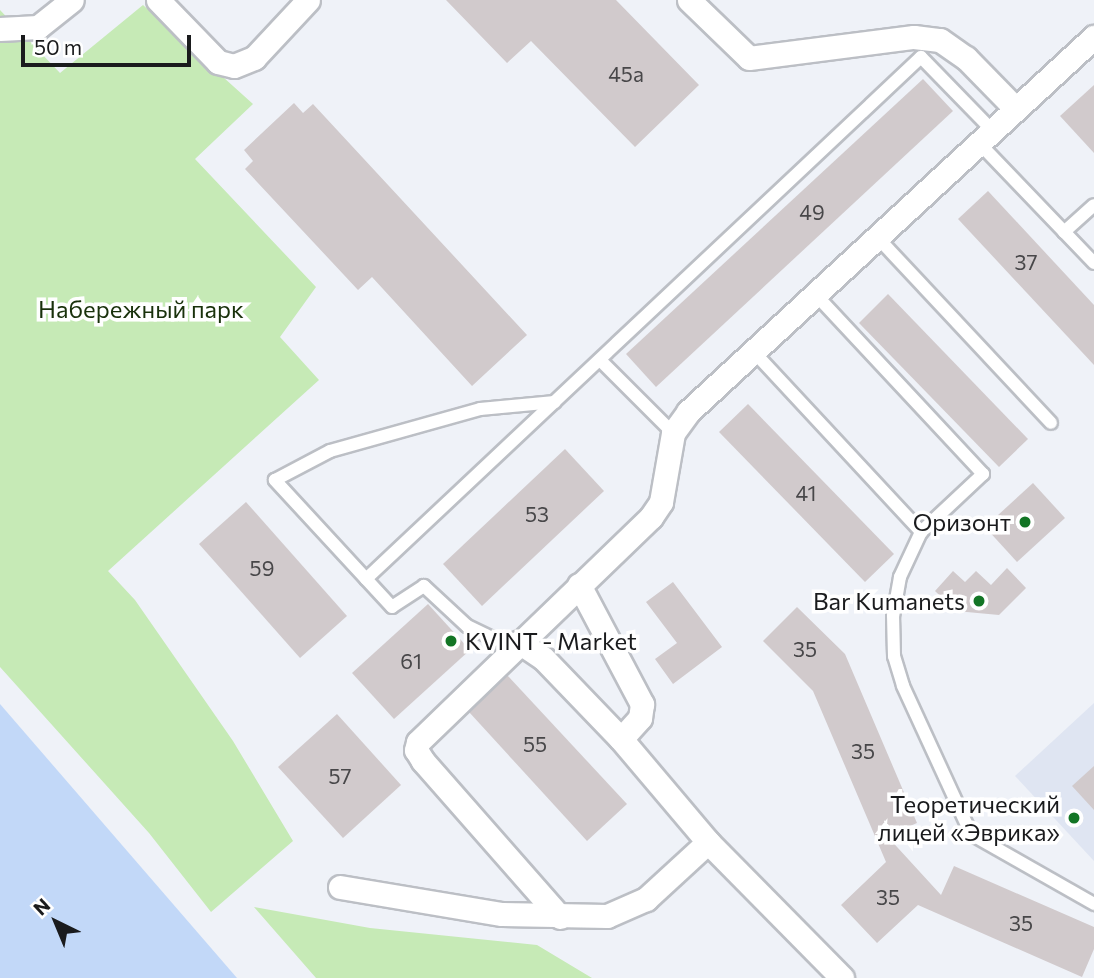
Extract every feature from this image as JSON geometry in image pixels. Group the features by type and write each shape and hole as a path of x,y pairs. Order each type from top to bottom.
{"street":[{"path":"0,29 38,26 72,0"},
{"path":"158,0 218,62 234,66 254,58 308,0"},
{"path":"689,0 749,58 914,37 940,40 966,58 1016,109"},
{"path":"560,917 416,750 424,734 661,502 673,433 688,412 1094,37"},
{"path":"579,585 642,704 640,718 621,739"},
{"path":"520,642 543,658 621,739 708,842 842,978"},
{"path":"340,887 454,907 560,917 607,916 629,909 671,880 708,842"}],"lane":[{"path":"366,579 921,57 1064,232 1094,263"},
{"path":"1064,232 1094,205"},
{"path":"878,238 1051,423"},
{"path":"816,295 983,474 921,532 900,577 893,615 894,656 903,686 971,834 1094,904"},
{"path":"754,352 921,532"},
{"path":"600,360 673,433"},
{"path":"520,642 494,639 467,626 424,586 392,607 275,480 330,451 480,409 555,402"}],"shaded area":[{"name":"Теоретический лицей «Эврика»","path":"1094,703 1094,861 1015,776"}],"green space":[{"name":"Набережный парк","path":"143,5 253,104 195,159 316,287 280,337 319,380 108,571 135,600 233,741 293,841 211,912 149,833 0,667 0,10 60,73"},
{"path":"254,907 370,928 537,945 592,978 316,978"}],"water":[{"path":"0,704 237,978 0,978"}],"building":[{"path":"446,0 616,0 699,85 635,147 531,41 507,63"},
{"path":"923,79 953,111 656,387 626,354"},
{"path":"1094,85 1094,153 1060,116"},
{"path":"294,103 303,113 313,104 527,335 472,386 372,277 358,290 245,169 253,161 244,150"},
{"path":"988,191 1094,305 1094,365 958,219"},
{"path":"888,294 1028,439 999,467 859,323"},
{"path":"748,404 894,554 865,582 719,432"},
{"path":"565,449 604,491 482,606 443,564"},
{"name":"Оризонт","path":"1033,483 1065,518 1017,562 985,527"},
{"path":"246,502 347,616 300,658 199,544"},
{"name":"Bar Kumanets","path":"1007,568 1026,588 999,615 956,611 935,591 953,571 965,582 976,571 991,585"},
{"path":"673,582 722,647 673,684 655,659 677,643 646,602"},
{"path":"428,604 470,650 394,719 352,673"},
{"path":"797,607 845,654 917,823 887,836 941,895 954,866 1094,927 1094,949 1082,977 918,905 877,943 841,905 886,862 813,691 763,641"},
{"path":"507,675 627,804 587,841 469,712"},
{"path":"337,714 401,785 343,838 278,767"},
{"path":"1094,766 1094,810 1072,786"}],"place":[{"name":"Оризонт","path":"1025,522"},
{"name":"Bar Kumanets","path":"979,601"},
{"name":"KVINT - Market","path":"451,641"},
{"name":"Теоретический лицей «Эврика»","path":"1074,818"}]}
